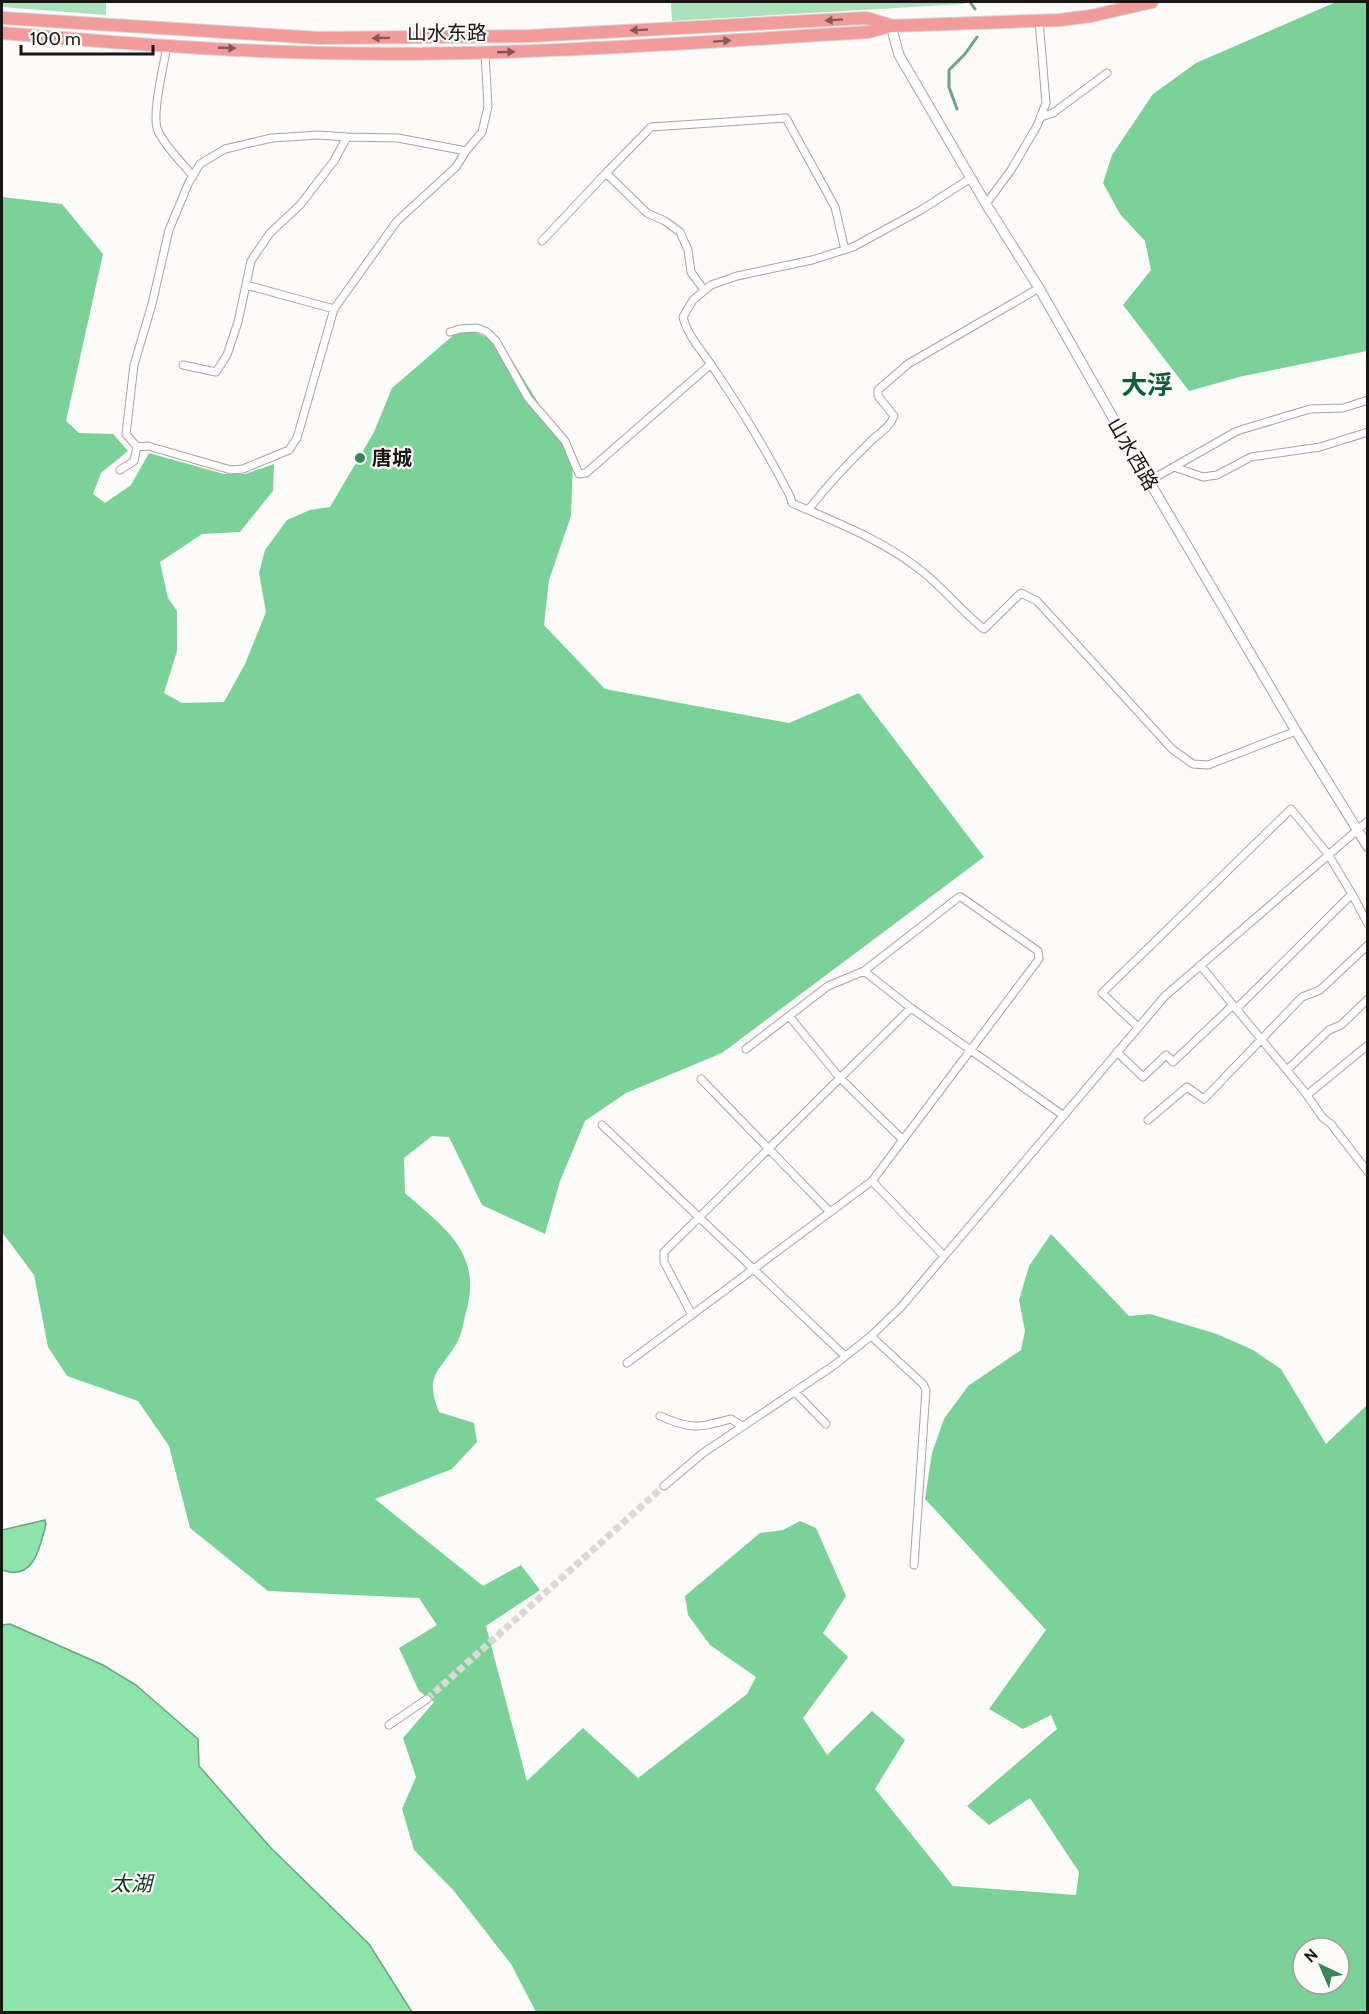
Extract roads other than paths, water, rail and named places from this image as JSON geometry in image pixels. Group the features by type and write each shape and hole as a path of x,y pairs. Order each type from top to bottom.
{"highway":[{"name":"山水东路","path":"2,33 167,46 323,53 485,53 601,49 868,32 891,26 1039,20 1091,16 1152,2"},
{"name":"山水东路","path":"2,18 319,38 529,36 866,18 891,26"}],"street":[{"path":"986,204 1011,170 1046,104 1039,20"},
{"name":"山水西路","path":"891,26 898,55 986,204 1039,288 1296,731 1368,847"},
{"path":"167,46 160,85 157,130 193,176"},
{"path":"137,447 148,446 231,470 243,469 289,450 297,438 334,309 397,221 456,167 482,132 488,107 485,53"},
{"path":"1041,117 1053,113 1107,73"},
{"path":"542,241 651,127 786,118 835,207 845,250"},
{"path":"137,447 126,434 134,365 170,230 200,164 225,149 272,138 318,135 398,138 466,151"},
{"path":"183,365 216,372 227,356 238,322 251,261 270,233 300,204 334,161 346,137"},
{"path":"606,173 647,213 665,221 680,232 688,249 691,272 704,291"},
{"path":"971,178 921,210 845,250 812,260 737,276 711,285 693,300 683,317 686,328 769,456 792,503 867,536 917,567 984,629 1021,593 1037,601 1172,749 1192,764 1208,765 1296,731"},
{"path":"246,285 334,309"},
{"path":"808,510 829,483 872,440 891,426 894,416 878,396 878,390 908,364 1039,288"},
{"path":"450,332 477,328 487,332 496,341 528,398 564,441 579,474 586,473 711,364"},
{"path":"1149,481 1237,431 1310,409 1343,408 1368,400"},
{"path":"1173,467 1203,477 1217,475 1251,457 1320,447 1368,432"},
{"path":"120,470 134,461 137,447"},
{"path":"1138,1027 1102,993 1291,809 1328,854 1368,924"},
{"path":"664,1486 702,1453 795,1392 871,1336 901,1307 1165,996 1368,821"},
{"path":"1117,1052 1143,1077 1166,1055 1173,1062 1235,1007 1352,894"},
{"path":"627,1363 873,1181 1040,959 1038,951 961,897 864,971 828,986 746,1049"},
{"path":"1148,1120 1187,1087 1204,1099 1302,997 1320,990 1368,945"},
{"path":"1200,965 1368,1172"},
{"path":"864,971 911,1008 1064,1116"},
{"path":"1287,1070 1329,1030 1341,1025 1368,999"},
{"path":"692,1315 664,1262 664,1252 911,1008"},
{"path":"789,1016 840,1078 903,1140"},
{"path":"1307,1095 1368,1045"},
{"path":"701,1079 830,1212"},
{"path":"602,1125 845,1356"},
{"path":"873,1181 944,1256"},
{"path":"871,1336 923,1384 926,1390 914,1565"},
{"path":"795,1392 825,1424"},
{"path":"660,1416 685,1427 708,1425 732,1419 742,1426"},
{"path":"389,1725 427,1699"}],"water":[{"path":"45,1520 46,1524 38,1552 28,1567 22,1571 2,1570 2,1530"},
{"name":"太湖","path":"10,1624 103,1665 136,1685 198,1739 199,1766 270,1847 369,1944 412,2012 2,2012 2,1625"}],"waterway":[{"path":"970,2 975,9"},
{"path":"957,109 949,87 949,70 965,54 977,37"}],"tunnel":[{"path":"427,1699 664,1486"}],"place":[{"name":"唐城","path":"360,458"}],"district":[{"name":"大浮","path":"1147,385"}]}
